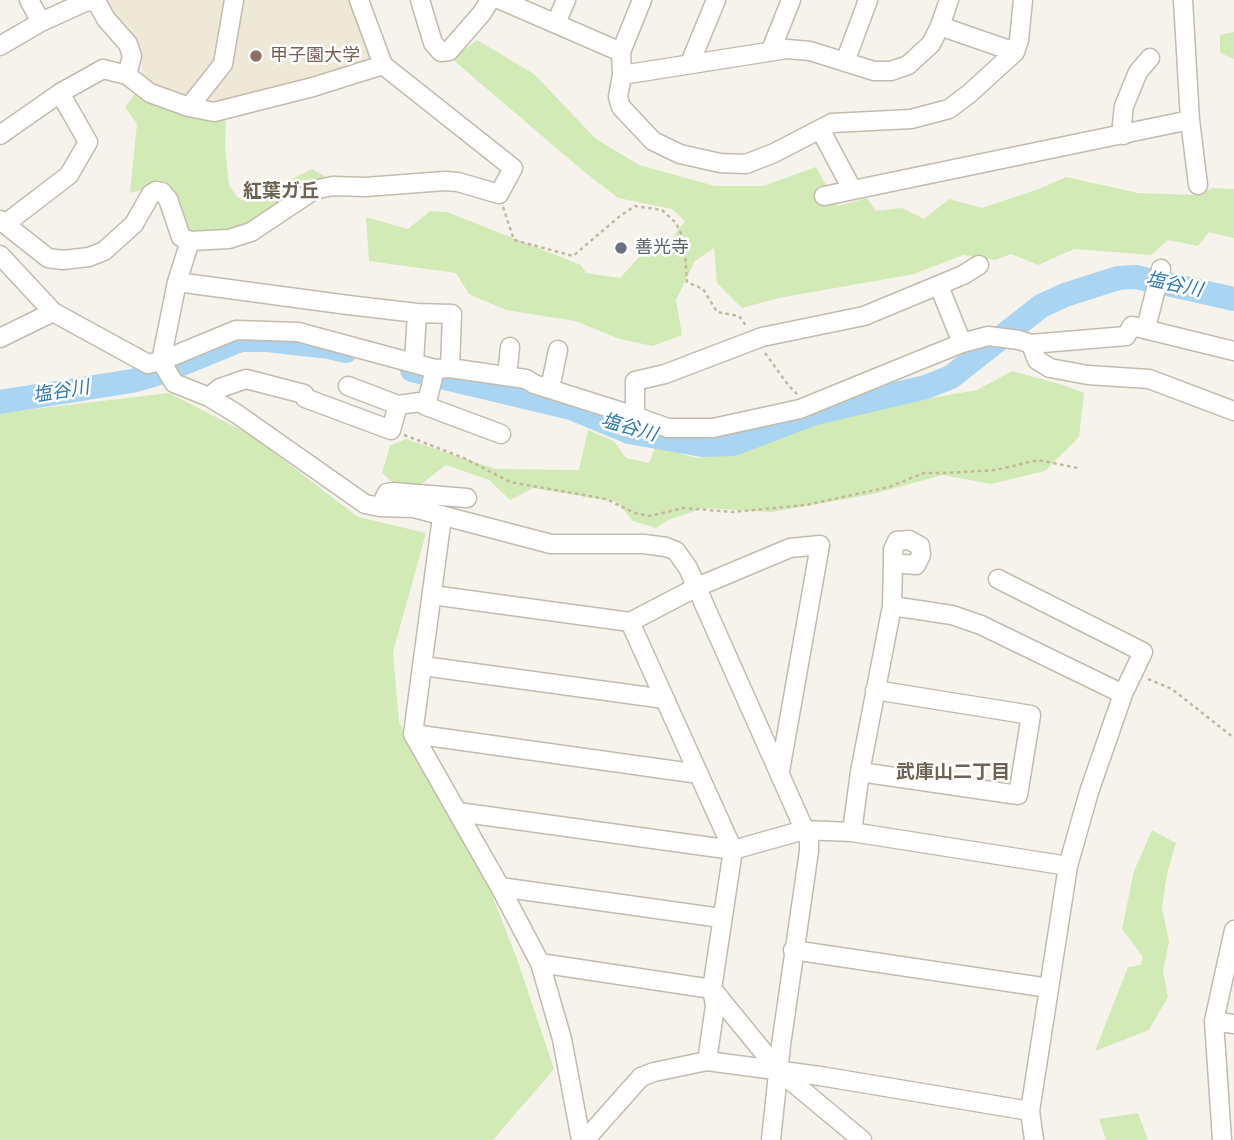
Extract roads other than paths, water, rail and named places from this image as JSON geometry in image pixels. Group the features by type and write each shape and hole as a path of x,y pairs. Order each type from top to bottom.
{"street":[{"path":"29,0 41,22"},
{"path":"195,101 223,64 234,0"},
{"path":"60,93 88,142 69,175 3,222 48,258 63,260 89,257 104,251 134,225 151,194 156,191 162,192 168,199 181,237 190,241 229,239 251,232 314,190 333,186 365,187 445,181 499,194 513,167 383,65 359,0"},
{"path":"420,0 433,43 441,52 449,51 490,0"},
{"path":"500,0 621,52"},
{"path":"556,23 566,0"},
{"path":"642,0 621,52 622,75 618,97 621,107 653,141 680,154 720,163 746,164 775,153 832,123 911,119 948,108 970,93 1015,52 1019,40 1023,0"},
{"path":"690,63 716,0"},
{"path":"771,50 791,0"},
{"path":"845,62 868,0"},
{"path":"622,75 771,50 810,51 874,71 891,71 908,65 931,44 949,0"},
{"path":"1183,0 1190,120 1198,185"},
{"path":"0,47 41,22 85,2 96,1 106,19 128,44 132,56 127,75"},
{"path":"940,26 1015,52"},
{"path":"1124,135 1124,106 1138,72 1150,58"},
{"path":"0,135 60,93 103,69 127,75 150,93 195,101 215,112 313,87 383,65"},
{"path":"824,196 1190,120"},
{"path":"820,129 852,189"},
{"path":"190,241 177,282 162,361 174,383 209,397 365,504 414,508 551,544 643,544 676,551 697,587 809,840 771,1140"},
{"path":"0,255 53,312 148,364 162,361 236,330 298,332 442,369 526,379 668,428 713,428 811,405 992,330 1031,344 1126,336 1132,326 1234,351"},
{"path":"635,416 635,381 665,374 762,337 864,316 939,286 979,265"},
{"path":"1146,328 1160,269"},
{"path":"177,282 417,313 452,314 442,369 426,406"},
{"path":"939,286 962,343"},
{"path":"0,338 53,312"},
{"path":"414,362 417,313"},
{"path":"1031,344 1037,360 1051,368 1088,375 1149,379 1234,411"},
{"path":"507,376 510,347"},
{"path":"551,388 558,350"},
{"path":"209,397 220,388 246,379 304,394 305,398 391,430 398,405"},
{"path":"348,386 398,405 420,402 501,434"},
{"path":"380,507 387,493 393,492 467,498"},
{"path":"442,517 413,734 540,963 562,1039 583,1140"},
{"path":"432,595 630,622 697,587 790,548 820,545 780,771"},
{"path":"852,832 860,772 892,606 893,563"},
{"path":"998,579 1143,652 1123,694 1089,792 1068,866 1030,1111 1034,1140"},
{"path":"892,606 952,615 981,625 1123,694"},
{"path":"630,622 733,850 712,989 715,1006 707,1061"},
{"path":"422,666 665,699"},
{"path":"860,772 1018,795 1031,715 875,690"},
{"path":"413,734 699,774"},
{"path":"458,812 733,850 804,830 852,832 1068,866"},
{"path":"500,887 722,918"},
{"path":"1222,1140 1214,1021 1234,930"},
{"path":"793,950 1049,988"},
{"path":"540,963 712,989 779,1071 862,1140"},
{"path":"1214,1021 1234,1024"},
{"path":"583,1140 641,1077 707,1061 1030,1111"}],"waterway":[{"name":"塩谷川","path":"412,370 571,408 629,432 702,445 733,444 815,413 926,387 951,377 1041,306 1065,295 1118,278 1136,277 1234,299"},
{"name":"塩谷川","path":"0,402 132,381 160,373 241,340 267,340 346,351"}],"place":[{"name":"甲子園大学","path":"256,56"},
{"name":"善光寺","path":"621,248"}],"district":[{"name":"紅葉ガ丘","path":"281,192"},
{"name":"武庫山二丁目","path":"953,773"}]}
